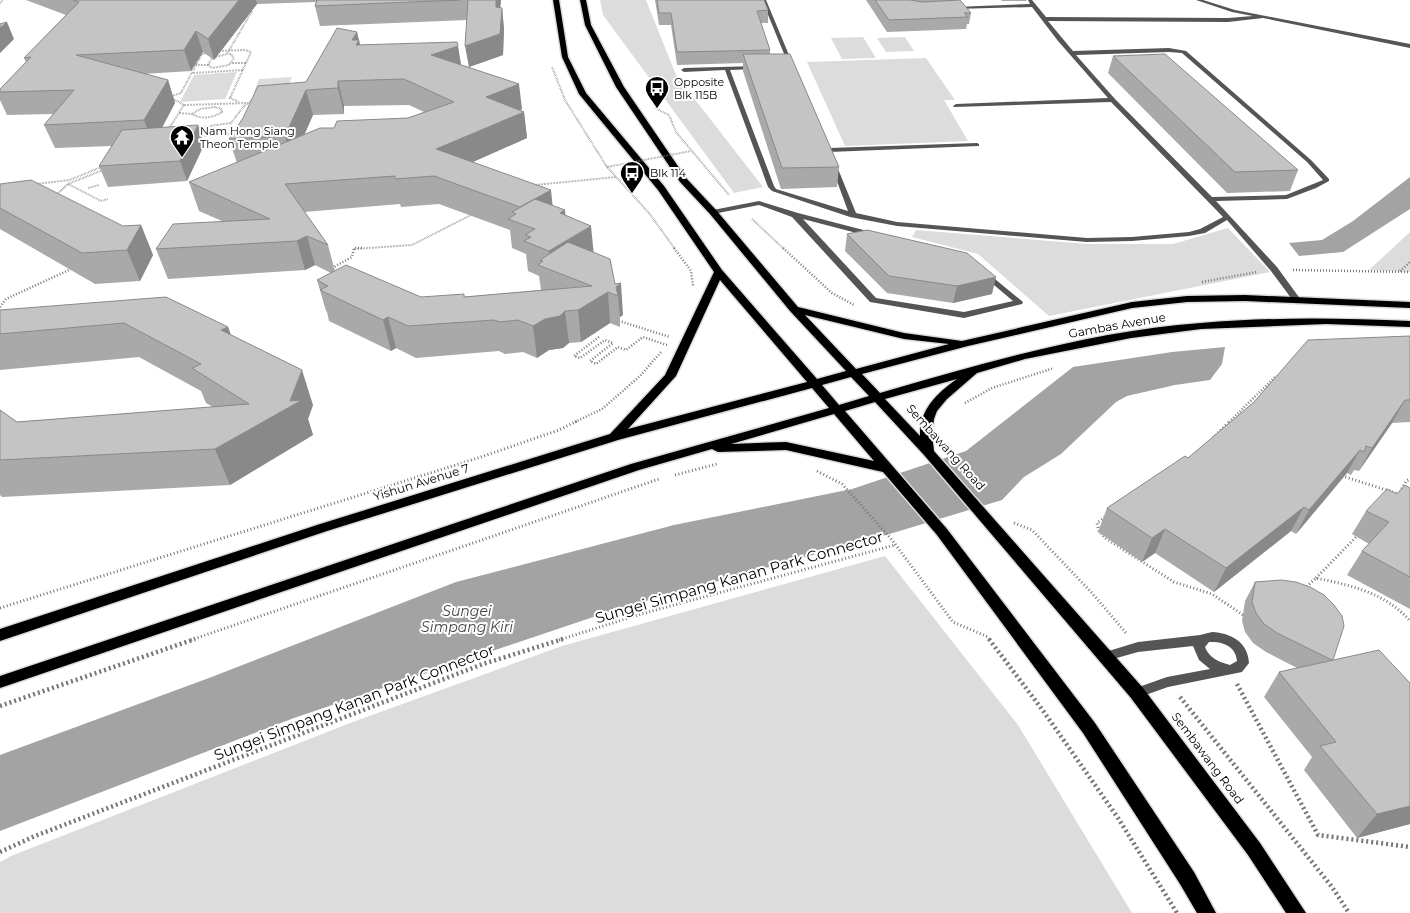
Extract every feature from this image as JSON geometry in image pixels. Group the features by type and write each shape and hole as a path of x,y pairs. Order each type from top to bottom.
{"main road":[{"path":"556,0 565,57 583,94 660,188 719,272 942,532 1089,728 1207,913"},
{"name":"Sembawang Road","path":"584,0 588,25 620,87 683,180 713,212 794,309 930,454 1137,693 1254,850 1297,913"},
{"path":"614,437 670,376 719,272"},
{"name":"Gambas Avenue","path":"855,373 966,343 1132,305 1187,298 1410,305"},
{"path":"794,309 904,336 966,343"},
{"name":"Gambas Avenue","path":"836,409 1023,356 1177,328 1240,323 1410,324"},
{"path":"930,454 926,427 933,408 944,394 981,368"},
{"name":"Yishun Avenue 7","path":"0,635 322,528 614,437 855,373"},
{"path":"0,682 635,467 836,409"},
{"path":"700,449 786,446 888,469"}],"lane":[{"path":"764,0 796,74"},
{"path":"1030,0 1072,53 1113,100 1228,217 1274,269 1297,300"},
{"path":"1198,0 1234,11 1410,46"},
{"path":"949,9 1035,5"},
{"path":"1045,19 1228,20 1262,17"},
{"path":"1072,53 1169,50 1184,52 1309,161 1328,180 1314,188 1287,198 1210,199"},
{"path":"783,66 792,66"},
{"path":"684,70 764,67"},
{"path":"727,68 771,187 774,190 853,215 897,224 1087,240 1132,239 1189,234 1202,231 1228,217"},
{"path":"956,106 1113,100"},
{"path":"825,142 853,215"},
{"path":"829,150 977,145"},
{"path":"713,212 758,203 794,215 879,238"},
{"path":"794,215 873,300 964,315 1019,302 980,268"},
{"path":"1106,656 1138,647 1202,640 1213,636 1232,642 1240,649 1244,656 1243,663 1238,668 1167,682 1137,693"},
{"path":"1202,640 1199,646 1201,654 1208,662 1219,668 1230,670"}],"path":[{"path":"0,3 4,0"},
{"path":"227,54 252,11"},
{"path":"165,98 181,93 202,54 214,51 245,50 251,52 230,98 239,102"},
{"path":"208,65 212,58 227,54 234,56 231,64"},
{"path":"196,65 208,65 210,68 218,68 231,64 246,63"},
{"path":"216,72 218,68"},
{"path":"192,73 243,70"},
{"path":"170,97 184,106 239,102 253,104"},
{"path":"190,129 232,124 242,107 255,99"},
{"path":"164,133 184,106"},
{"path":"179,113 192,114 198,118 207,118 220,114 223,110 210,107 200,109 192,114"},
{"path":"669,115 676,132 740,208 832,293 857,307"},
{"path":"195,137 238,134"},
{"path":"691,151 607,167 649,213 691,271 694,290"},
{"path":"29,184 64,182 103,166"},
{"path":"54,196 67,184 104,170"},
{"path":"530,186 616,177"},
{"path":"67,184 101,202 108,199"},
{"path":"88,188 99,185"},
{"path":"331,269 352,257 354,248 412,245 480,210"},
{"path":"1400,272 1410,262"},
{"path":"0,307 6,299 71,269"},
{"path":"1198,282 1274,269 1410,272"},
{"path":"0,608 478,458 560,430 602,409 640,376 673,338 610,318"},
{"path":"591,333 599,337 574,356 580,358 605,340 613,343 590,361 596,364 618,347 626,350 643,337 667,345"},
{"path":"962,405 992,388 1063,365"},
{"path":"1212,438 1275,377 1284,375"},
{"path":"0,706 666,477 725,464"},
{"path":"809,467 842,484 895,545 953,622 988,637 1044,712 1118,818 1178,913"},
{"path":"1333,474 1399,494"},
{"path":"1392,501 1399,494 1406,481 1410,479"},
{"path":"1112,512 1097,523 1099,531 1105,538 1174,582 1212,594 1253,621"},
{"path":"1007,520 1032,530 1092,593 1138,647"},
{"path":"1302,590 1364,529"},
{"name":"Sungei Simpang Kanan Park Connector","path":"0,852 53,829 483,664 641,614 895,545"},
{"path":"1316,578 1345,584 1385,600 1405,613 1410,620"},
{"path":"1230,670 1318,836 1410,847"},
{"path":"1167,682 1332,888 1349,913"}],"shaded area":[{"path":"600,0 646,0 676,75 763,187 734,193 603,15"},
{"path":"863,37 876,58 842,59 831,38"},
{"path":"905,37 914,51 886,52 877,38"},
{"path":"926,58 955,100 944,100 968,141 845,146 807,62"},
{"path":"237,72 225,99 180,102 194,75"},
{"path":"292,77 287,90 254,92 259,79"},
{"path":"1228,228 1270,272 1049,316 978,254 912,237 916,230 1087,244 1173,244"},
{"path":"1410,232 1410,272 1369,270"},
{"path":"885,556 1018,725 1132,913 0,913 0,862 11,856 350,723 562,646"}],"water":[{"path":"1410,177 1410,209 1343,252 1299,256 1289,243 1322,240 1353,221"},
{"name":"Sungei Simpang Kiri","path":"1225,347 1222,364 1210,380 1175,385 1127,396 1116,402 1061,454 1024,477 1002,500 893,533 620,608 294,718 0,831 0,755 209,678 456,582 674,525 852,489 966,451 1073,367 1172,352"}],"building":[{"path":"73,0 239,0 208,39 196,31 184,50 76,55 168,80 144,120 44,125 74,90 0,92 0,89 31,57 24,58 79,2"},
{"path":"317,0 460,0 315,6"},
{"path":"468,0 496,0 496,7 502,8 500,34 465,46"},
{"path":"657,0 764,0 768,10 757,11 770,50 677,52 671,13 659,13"},
{"path":"875,0 922,2 960,0 971,13 964,13 968,17 889,20"},
{"path":"337,28 357,32 352,40 359,40 356,45 457,42 458,46 431,55 519,84 486,97 524,112 436,149 551,190 520,207 434,176 395,179 395,176 285,184 328,245 307,236 297,241 156,249 173,224 270,219 189,182 320,128 334,128 337,121 408,118 454,102 404,79 338,81 338,88 306,90 285,136 229,139 243,118 258,86 306,82"},
{"path":"743,54 790,54 839,167 782,168"},
{"path":"1165,54 1298,170 1235,172 1113,56"},
{"path":"198,125 180,161 99,166 122,130"},
{"path":"31,180 123,226 141,225 127,250 82,253 0,208 0,184"},
{"path":"535,199 565,210 560,213 591,226 549,251 524,241 531,237 525,235 535,229 508,219 516,214 512,212"},
{"path":"867,230 967,253 996,277 957,286 889,276 847,234"},
{"path":"568,242 610,259 615,284 621,283 616,287 618,296 608,292 578,310 565,311 560,316 545,319 533,326 518,320 500,322 494,320 408,326 388,317 383,320 320,290 328,286 317,280 346,265 421,297 464,294 464,297 592,286 538,265 543,261 540,260"},
{"path":"166,297 228,327 221,330 302,370 290,401 302,400 215,449 0,460 0,410 17,422 249,404 192,368 201,364 124,323 0,334 0,310"},
{"path":"1410,336 1410,400 1405,400 1372,448 1366,446 1364,452 1360,450 1309,510 1304,507 1226,568 1165,529 1152,538 1107,508 1185,456 1188,458 1254,402 1308,340"},
{"path":"1405,485 1410,488 1410,577 1362,551 1389,522 1366,511 1387,489 1397,494"},
{"path":"1281,580 1296,582 1324,595 1342,616 1344,626 1333,660 1277,633 1264,624 1256,613 1252,602 1255,582"},
{"path":"1379,650 1410,683 1410,806 1377,814 1320,746 1336,742 1279,672"}],"place":[{"name":"Opposite Blk 115B","path":"657,109"},
{"name":"Nam Hong Siang Theon Temple","path":"182,158"},
{"name":"Blk 114","path":"632,194"}]}
